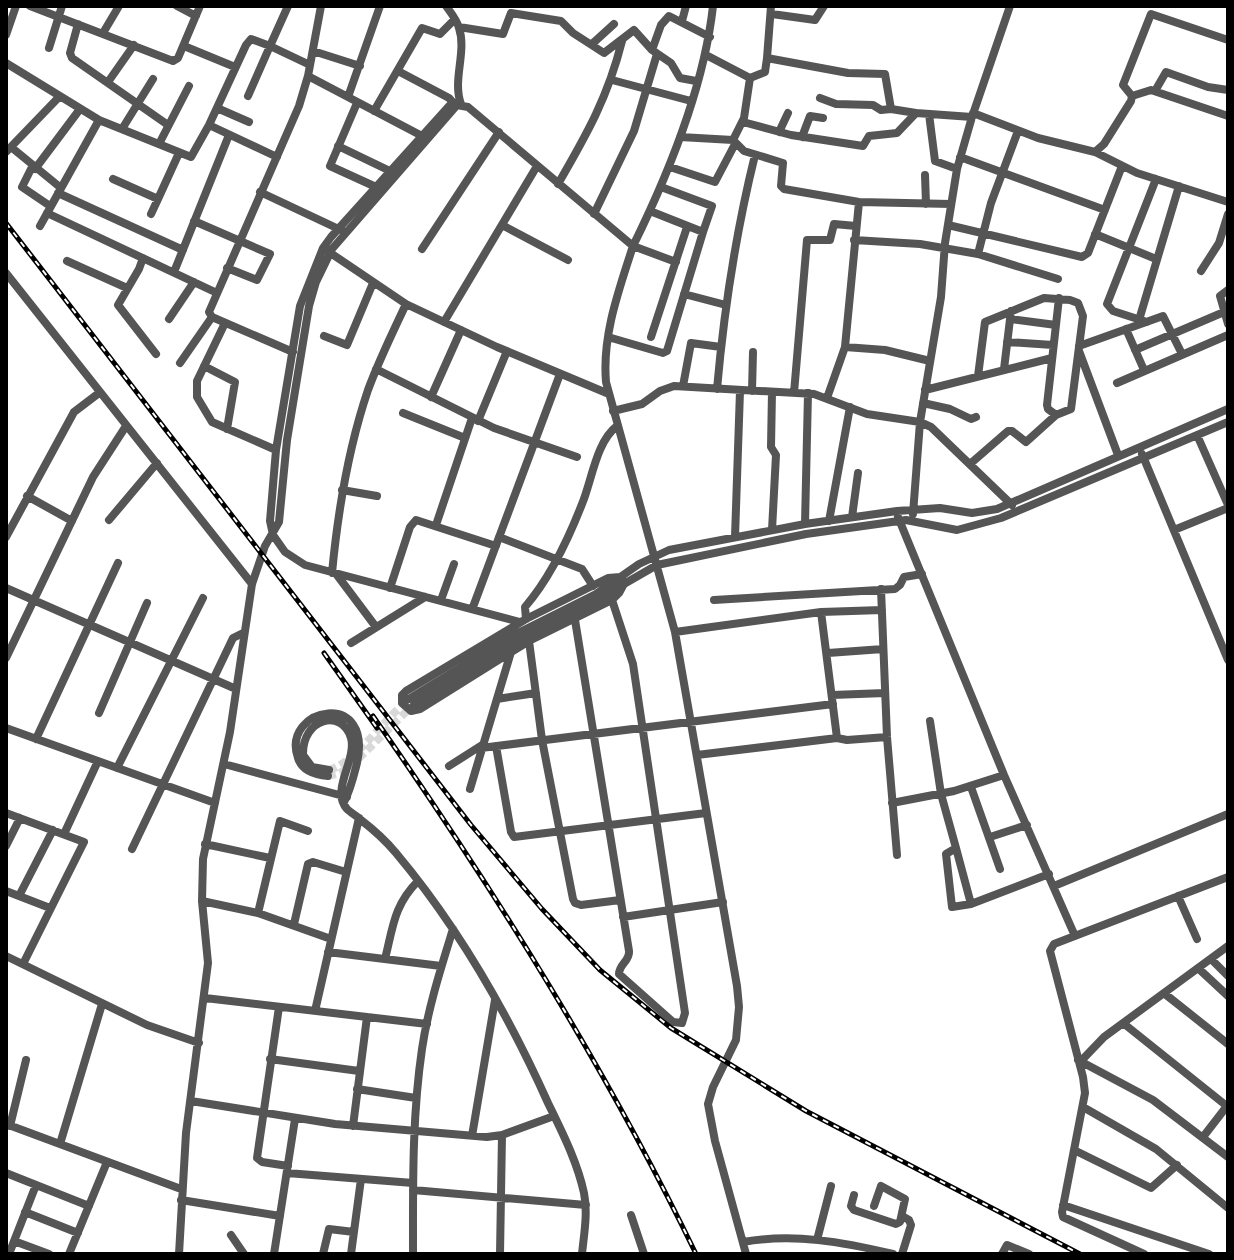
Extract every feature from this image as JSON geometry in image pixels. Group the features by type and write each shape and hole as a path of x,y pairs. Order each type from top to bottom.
{"street":[{"path":"6,35 16,6"},
{"path":"30,6 173,61 184,46 200,6"},
{"path":"49,48 62,6"},
{"path":"103,33 119,6"},
{"path":"177,6 196,16"},
{"path":"248,96 288,6"},
{"path":"293,352 212,317 209,312 299,106 321,9 308,6"},
{"path":"348,97 380,6"},
{"path":"343,230 390,171 457,105 461,59 457,23 446,6"},
{"path":"676,6 678,19"},
{"path":"678,19 686,6"},
{"path":"713,6 706,55 680,137 670,167 633,246 611,317 605,369 613,411 675,632 737,986 739,1027 732,1054 713,1087 708,1104 746,1254"},
{"path":"706,55 750,78 765,72 771,10 815,20 824,6"},
{"path":"913,522 920,422 941,297 957,169 972,115 1010,6"},
{"path":"374,111 422,28 440,34 457,23 503,34 512,10 556,19 604,53 634,30 655,52 671,63 680,78 696,81"},
{"path":"1132,96 1123,85 1151,14 1228,40"},
{"path":"594,214 629,143 647,89 664,20 669,16 678,19 710,37"},
{"path":"78,24 71,56 168,125"},
{"path":"592,44 614,24"},
{"path":"6,63 99,120 193,156 251,39 310,65"},
{"path":"558,184 595,119 612,80 622,40"},
{"path":"108,82 134,45"},
{"path":"184,46 235,67"},
{"path":"313,51 360,66"},
{"path":"767,58 852,74 885,74 891,109"},
{"path":"398,71 457,105 468,107 633,246 676,262"},
{"path":"1155,91 1166,72 1208,87 1228,90"},
{"path":"308,76 424,138"},
{"path":"670,167 715,182 743,122 750,78"},
{"path":"122,129 153,79"},
{"path":"612,80 691,101"},
{"path":"159,144 189,86"},
{"path":"1095,152 1114,131 1132,96 1146,90 1228,116"},
{"path":"59,97 8,150 59,190 183,250"},
{"path":"820,98 836,104 876,105 881,110 972,115 1095,152 1156,179 1228,202"},
{"path":"357,103 330,166 376,187"},
{"path":"217,108 249,122"},
{"path":"80,109 22,187 48,209 217,293"},
{"path":"779,132 788,113"},
{"path":"743,122 802,137 863,146 869,136 897,133 916,113"},
{"path":"929,114 935,161 957,169"},
{"path":"802,137 810,116 823,118"},
{"path":"40,226 99,120"},
{"path":"209,125 277,157"},
{"path":"978,254 1002,171 1018,131"},
{"path":"422,249 499,132"},
{"path":"174,272 229,135"},
{"path":"680,137 734,142 755,155 783,163 782,188 859,202 951,204"},
{"path":"424,138 326,250 300,306 276,450 270,521 273,535 294,560 390,588 523,620"},
{"path":"338,146 390,171"},
{"path":"151,214 179,153"},
{"path":"717,389 726,305 755,155"},
{"path":"960,157 1105,210"},
{"path":"444,322 537,166"},
{"path":"948,225 1082,257 1088,253 1122,166"},
{"path":"925,175 926,204"},
{"path":"113,179 158,199"},
{"path":"1143,321 1113,311 1107,304 1156,179"},
{"path":"1143,321 1156,259 1179,186"},
{"path":"608,337 665,352 712,206 661,187"},
{"path":"260,192 343,230"},
{"path":"827,398 845,347 859,202"},
{"path":"650,211 703,232"},
{"path":"1201,271 1219,243 1228,214"},
{"path":"194,221 270,254 262,275 254,280 227,268"},
{"path":"794,393 807,242 809,238 830,240 834,224 856,226"},
{"path":"502,225 568,260"},
{"path":"651,337 687,227"},
{"path":"1095,234 1156,259"},
{"path":"854,240 920,244 978,254 1058,279"},
{"path":"326,250 406,304 609,394"},
{"path":"179,1254 181,1189 208,963 202,901 205,844 224,764 252,584 265,546 279,522 287,440 309,306 326,250"},
{"path":"143,258 118,305 156,354"},
{"path":"67,261 127,288"},
{"path":"6,273 252,584"},
{"path":"169,319 194,282"},
{"path":"324,336 347,345 373,283"},
{"path":"1228,290 1220,296 1228,324"},
{"path":"684,294 726,305"},
{"path":"1056,415 1047,408 1059,298"},
{"path":"970,464 1008,431 1026,442 1056,415 1071,409 1082,309 1078,303 1059,298 1033,301 1010,315 985,322 978,376"},
{"path":"376,627 334,573 342,490 361,415 376,369 406,304"},
{"path":"1135,350 1224,312"},
{"path":"1010,315 1056,325"},
{"path":"1004,369 1010,315"},
{"path":"1078,348 1163,316 1182,354"},
{"path":"180,363 212,317"},
{"path":"225,323 195,386 197,397 212,422 276,450"},
{"path":"1126,329 1144,370"},
{"path":"431,397 461,330"},
{"path":"1117,383 1228,335"},
{"path":"1007,342 1053,345"},
{"path":"683,386 691,343 721,347"},
{"path":"845,347 885,350 930,361"},
{"path":"1078,348 1118,455"},
{"path":"436,525 465,438 507,351"},
{"path":"752,391 753,352"},
{"path":"925,390 1052,358"},
{"path":"204,366 235,382 227,429"},
{"path":"376,369 475,420 577,457"},
{"path":"473,607 560,374"},
{"path":"613,411 642,404 668,387 808,393 880,417 920,422 931,427 1018,511"},
{"path":"735,537 740,391"},
{"path":"772,392 771,447 776,455 772,530"},
{"path":"7,531 74,412 99,393"},
{"path":"805,524 808,393"},
{"path":"923,403 941,406 971,419 976,417"},
{"path":"829,521 850,407"},
{"path":"411,702 536,622 596,594 655,561 735,537 805,524 896,511 940,508 972,513 997,509 1228,409"},
{"path":"403,413 465,438"},
{"path":"655,561 900,521 957,530 1018,511 1228,422"},
{"path":"6,658 93,477 126,426"},
{"path":"523,620 525,607 539,591 558,557 582,505 607,437 617,426"},
{"path":"1174,530 1228,506 1197,435"},
{"path":"1139,446 1228,660"},
{"path":"109,520 157,463"},
{"path":"852,517 858,473"},
{"path":"342,490 377,496"},
{"path":"27,496 72,521"},
{"path":"896,511 1004,775 1075,936"},
{"path":"390,588 413,521 420,519 558,557 586,571 593,586"},
{"path":"36,739 118,563"},
{"path":"441,600 454,564"},
{"path":"714,600 898,588 904,577 922,574"},
{"path":"608,578 622,579 619,593 612,600 511,651 420,709 411,711 402,703 402,695 410,689 523,620 608,578"},
{"path":"6,588 236,689"},
{"path":"881,589 887,737 897,855"},
{"path":"351,643 425,596"},
{"path":"117,768 203,598"},
{"path":"575,620 630,955 620,967 621,977 673,1022 682,1023 685,1013 633,664 612,600"},
{"path":"99,713 147,603"},
{"path":"675,632 821,612 882,610"},
{"path":"821,612 837,738"},
{"path":"132,849 233,638 243,633"},
{"path":"529,641 542,740 575,903 620,900"},
{"path":"828,653 883,649"},
{"path":"470,789 511,651"},
{"path":"497,699 536,693"},
{"path":"449,766 482,746 691,722 885,693"},
{"path":"328,773 309,772 300,764 296,746 302,727 309,719 328,713 345,717 361,739 344,798 345,807 378,833 453,929 495,999 572,1154 586,1205 582,1254"},
{"path":"930,721 941,794 971,904"},
{"path":"6,728 215,803"},
{"path":"697,755 837,738 887,737"},
{"path":"496,746 512,835 517,837 706,813"},
{"path":"64,834 98,761"},
{"path":"224,764 344,798"},
{"path":"892,803 971,787 1004,775"},
{"path":"971,787 1000,869"},
{"path":"6,813 84,842 23,964"},
{"path":"1054,886 1228,814"},
{"path":"6,846 20,818"},
{"path":"315,1011 359,818"},
{"path":"258,913 280,821 308,831"},
{"path":"990,837 1027,825"},
{"path":"19,896 53,830"},
{"path":"205,844 270,858"},
{"path":"956,848 946,854 950,904 955,907 971,904 1049,874"},
{"path":"294,924 308,864 313,862 346,872"},
{"path":"1144,1254 1067,1220 1062,1212 1083,1107 1083,1077 1050,951 1054,944 1228,877"},
{"path":"385,959 397,910 405,894 418,881"},
{"path":"6,891 50,908"},
{"path":"1178,896 1197,939"},
{"path":"202,901 258,913 331,939"},
{"path":"623,917 723,902"},
{"path":"413,1254 416,1098 427,1024 453,929"},
{"path":"1079,1061 1104,1037 1228,946"},
{"path":"328,952 441,966"},
{"path":"6,956 147,1025 199,1043"},
{"path":"1211,959 1228,976"},
{"path":"1199,969 1228,996"},
{"path":"1165,994 1228,1044"},
{"path":"205,998 427,1024"},
{"path":"472,1136 495,999"},
{"path":"60,1144 102,1004"},
{"path":"279,1007 257,1158 262,1162 287,1169 413,1186 586,1205"},
{"path":"353,1126 367,1017"},
{"path":"1123,1023 1225,1105"},
{"path":"270,1059 359,1071"},
{"path":"26,1060 8,1125 181,1189"},
{"path":"1079,1061 1153,1100 1228,1157"},
{"path":"357,1089 416,1098"},
{"path":"1203,1137 1225,1105 1228,1093"},
{"path":"191,1101 295,1119 472,1136 502,1135 554,1116"},
{"path":"1083,1107 1132,1134 1177,1165 1228,1208"},
{"path":"274,1254 295,1119"},
{"path":"500,1254 502,1135"},
{"path":"1074,1150 1120,1170 1145,1187 1156,1185 1177,1165"},
{"path":"69,1254 107,1162"},
{"path":"6,1173 89,1206"},
{"path":"351,1254 361,1179"},
{"path":"36,1185 10,1246 49,1254"},
{"path":"817,1240 831,1186"},
{"path":"854,1195 851,1206 854,1210 896,1224 900,1222 905,1199 882,1186 879,1187 874,1206"},
{"path":"181,1200 280,1216"},
{"path":"1063,1205 1209,1254"},
{"path":"25,1212 78,1233"},
{"path":"631,1215 644,1254"},
{"path":"902,1216 911,1225 902,1254"},
{"path":"323,1254 329,1229 354,1232"},
{"path":"231,1235 244,1254"},
{"path":"743,1242 765,1238 817,1240 893,1254"},
{"path":"1002,1254 1011,1244 1029,1254"}],"tunnel":[{"path":"329,770 349,759 408,700"},
{"path":"328,776 351,766 412,706"}],"railway":[{"path":"6,223 471,825 542,909 600,970 671,1028 806,1111 1080,1254"},
{"path":"324,653 377,728"},
{"path":"373,716 461,846 545,979 624,1115 696,1254"}]}
